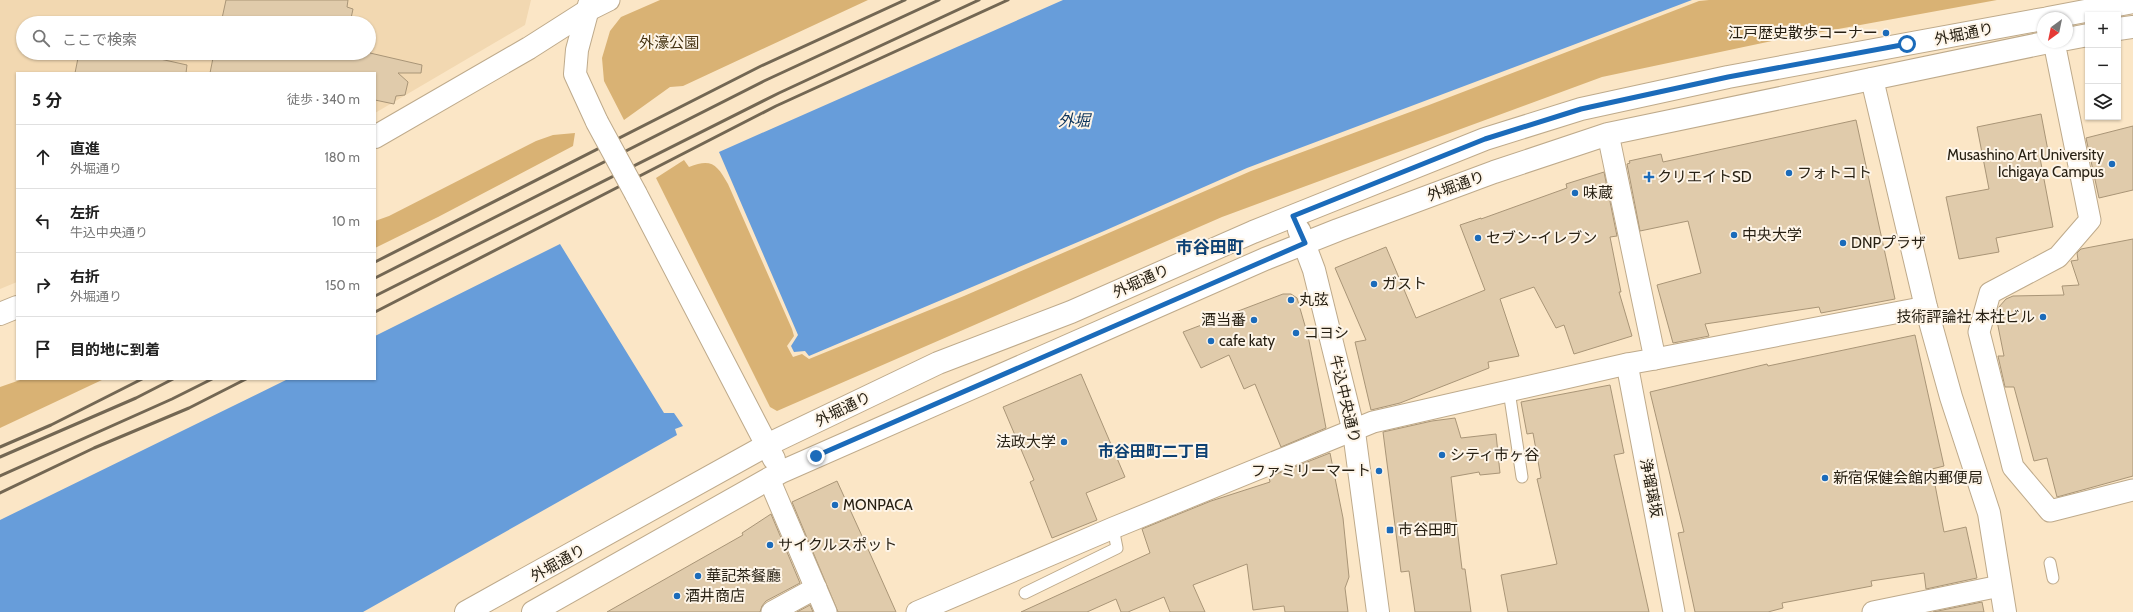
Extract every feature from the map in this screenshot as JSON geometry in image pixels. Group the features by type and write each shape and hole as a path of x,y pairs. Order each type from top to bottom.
{"main road":[{"path":"2073,13 2133,2"},
{"path":"588,6 577,50 575,74 597,122 767,445 775,476"},
{"path":"376,136 529,48 588,6"},
{"name":"外堀通り","path":"466,612 507,591 767,445 938,363 1071,312 1293,216 1485,139 1581,109 1728,77 2037,20"},
{"path":"2121,29 2133,27"},
{"path":"2073,38 2085,36"},
{"name":"外堀通り","path":"532,612 775,476 1305,243 1494,172 1608,134 2037,45"},
{"path":"1872,79 1926,307 1951,397 1989,513 2005,612"},
{"name":"牛込中央通り","path":"1293,216 1305,243 1316,278 1354,432 1378,612"},
{"path":"0,314 16,307"}],"street":[{"path":"588,6 609,0"},
{"path":"2055,48 2090,220 2058,257 1990,293 1979,332 2013,467 2050,511 2133,490"},
{"path":"1608,134 1655,359"},
{"path":"917,612 1113,528 1354,432 1374,422 1627,364 1926,307"},
{"name":"浄瑠璃坂","path":"1627,364 1674,612"},
{"path":"775,476 826,612"},
{"path":"1873,612 2000,586"},
{"path":"772,612 816,588"}],"lane":[{"path":"1509,391 1522,477"},
{"path":"1025,593 1117,548 1113,528"},
{"path":"2050,562 2054,578"}],"shaded area":[{"path":"0,0 531,0 525,25 376,112 376,72 16,72 16,282 0,289"}],"green space":[{"name":"外濠公園","path":"660,0 868,0 683,86 670,87 624,120 604,81 602,58 610,31 621,17"},
{"path":"1997,0 1772,41 1602,77 1222,217 777,411 770,407 656,178 684,160 689,167 697,164 709,163 717,168 728,184 792,329 794,336 787,346 793,357 802,354 809,359 964,296 1251,171 1429,105 1699,1"},
{"path":"575,133 573,146 438,217 376,248 376,221 389,216 536,141 553,135"},
{"path":"20,380 102,380 0,428 0,387"}],"water":[{"name":"外堀","path":"1063,0 1692,0 1247,168 1104,231 809,356 805,351 794,352 791,346 798,335 719,152"},
{"path":"560,244 664,413 674,413 683,426 675,429 677,435 363,612 0,612 0,520 286,380 376,380 376,336"}],"building":[{"path":"226,0 348,0 347,7 353,9 352,16 223,16"},
{"path":"376,54 422,65 421,73 398,73 408,82 405,95 396,96 394,104 376,100 376,72 210,72 213,60 376,60"},
{"path":"78,60 164,60 187,65 186,72 75,72"},
{"path":"2041,114 2049,156 2040,158 2053,227 1996,238 1999,252 1959,259 1946,197 1989,189 1977,127"},
{"path":"1856,120 1895,299 1821,313 1819,307 1705,324 1709,336 1673,343 1657,285 1701,273 1688,221 1640,231 1627,164 1630,163 1629,161 1661,154 1663,162"},
{"name":"Musashino Art University Ichigaya Campus","path":"2133,126 2133,190 2099,198 2086,138"},
{"path":"1604,172 1617,236 1610,237 1621,292 1619,292 1632,336 1574,354 1564,325 1556,328 1534,287 1500,299 1519,356 1488,362 1489,368 1400,403 1371,410 1355,342 1366,340 1335,268 1386,247 1416,318 1485,290 1460,225 1567,188 1566,184"},
{"path":"2133,239 2133,476 2057,497 2047,458 2034,461 2014,387 2005,387 1998,356 2004,356 1997,321 1998,308 2006,299 2013,296 2064,295 2062,286 2079,285 2071,261 2078,260 2077,253 2081,249"},
{"path":"1283,294 1291,294 1297,298 1308,336 1326,428 1281,447 1255,384 1244,389 1229,355 1201,368 1183,332"},
{"path":"1915,335 1944,466 1932,469 1944,532 1966,527 1977,578 1926,589 1924,573 1871,581 1872,586 1782,603 1783,608 1768,612 1695,612 1678,533 1684,532 1650,392 1767,364 1768,366"},
{"name":"法政大学","path":"1081,374 1125,477 1086,493 1097,520 1052,538 1030,482 1034,480 1003,407"},
{"path":"1610,385 1624,453 1614,455 1649,612 1508,612 1501,575 1557,564 1537,479 1541,478 1533,433 1527,434 1521,402"},
{"path":"1455,418 1461,438 1496,434 1500,473 1480,475 1479,472 1451,477 1462,569 1465,569 1471,612 1415,612 1409,571 1401,572 1383,432 1432,421"},
{"path":"1330,453 1343,518 1349,577 1345,588 1348,612 1285,612 1284,606 1253,610 1247,564 1193,585 1205,612 1170,612 1164,597 1128,612 1121,612 1116,599 1087,612 1021,612 1150,553 1142,529 1211,501 1270,482 1269,477"},
{"path":"837,481 896,612 838,612 792,502"},
{"path":"771,514 800,583 766,601 760,612 607,612 743,535 742,533"},
{"path":"1982,602 1984,612 1933,612"},
{"path":"810,605 813,612 797,612"}],"railway":[{"path":"376,261 761,66 905,0"},
{"path":"376,277 764,81 939,0"},
{"path":"376,295 779,93 979,0"},
{"path":"376,311 776,106 1008,0"},
{"path":"0,447 51,425 140,380"},
{"path":"0,457 136,398 171,380"},
{"path":"0,476 172,399 210,380"},
{"path":"0,493 94,448 189,408 244,380"}],"place":[{"name":"江戸歴史散歩コーナー","path":"1886,33"},
{"name":"Musashino Art University Ichigaya Campus","path":"2112,164"},
{"name":"フォトコト","path":"1789,173"},
{"name":"クリエイトSD","path":"1649,177"},
{"name":"味蔵","path":"1575,193"},
{"name":"中央大学","path":"1734,235"},
{"name":"セブン-イレブン","path":"1478,238"},
{"name":"DNPプラザ","path":"1843,243"},
{"name":"ガスト","path":"1374,284"},
{"name":"丸弦","path":"1291,300"},
{"name":"技術評論社 本社ビル","path":"2043,317"},
{"name":"酒当番","path":"1254,320"},
{"name":"コヨシ","path":"1296,333"},
{"name":"cafe katy","path":"1211,341"},
{"name":"法政大学","path":"1064,442"},
{"name":"シティ市ヶ谷","path":"1442,455"},
{"name":"ファミリーマート","path":"1379,471"},
{"name":"新宿保健会館内郵便局","path":"1825,478"},
{"name":"MONPACA","path":"835,505"},
{"name":"市谷田町","path":"1390,530"},
{"name":"サイクルスポット","path":"770,545"},
{"name":"華記茶餐廳","path":"698,576"},
{"name":"酒井商店","path":"677,596"}],"district":[{"name":"市谷田町","path":"1210,247"},
{"name":"市谷田町二丁目","path":"1154,451"}],"route":[{"path":"816,456 1265,259 1305,243 1293,216 1485,139 1581,109 1728,77 1907,44"}]}
